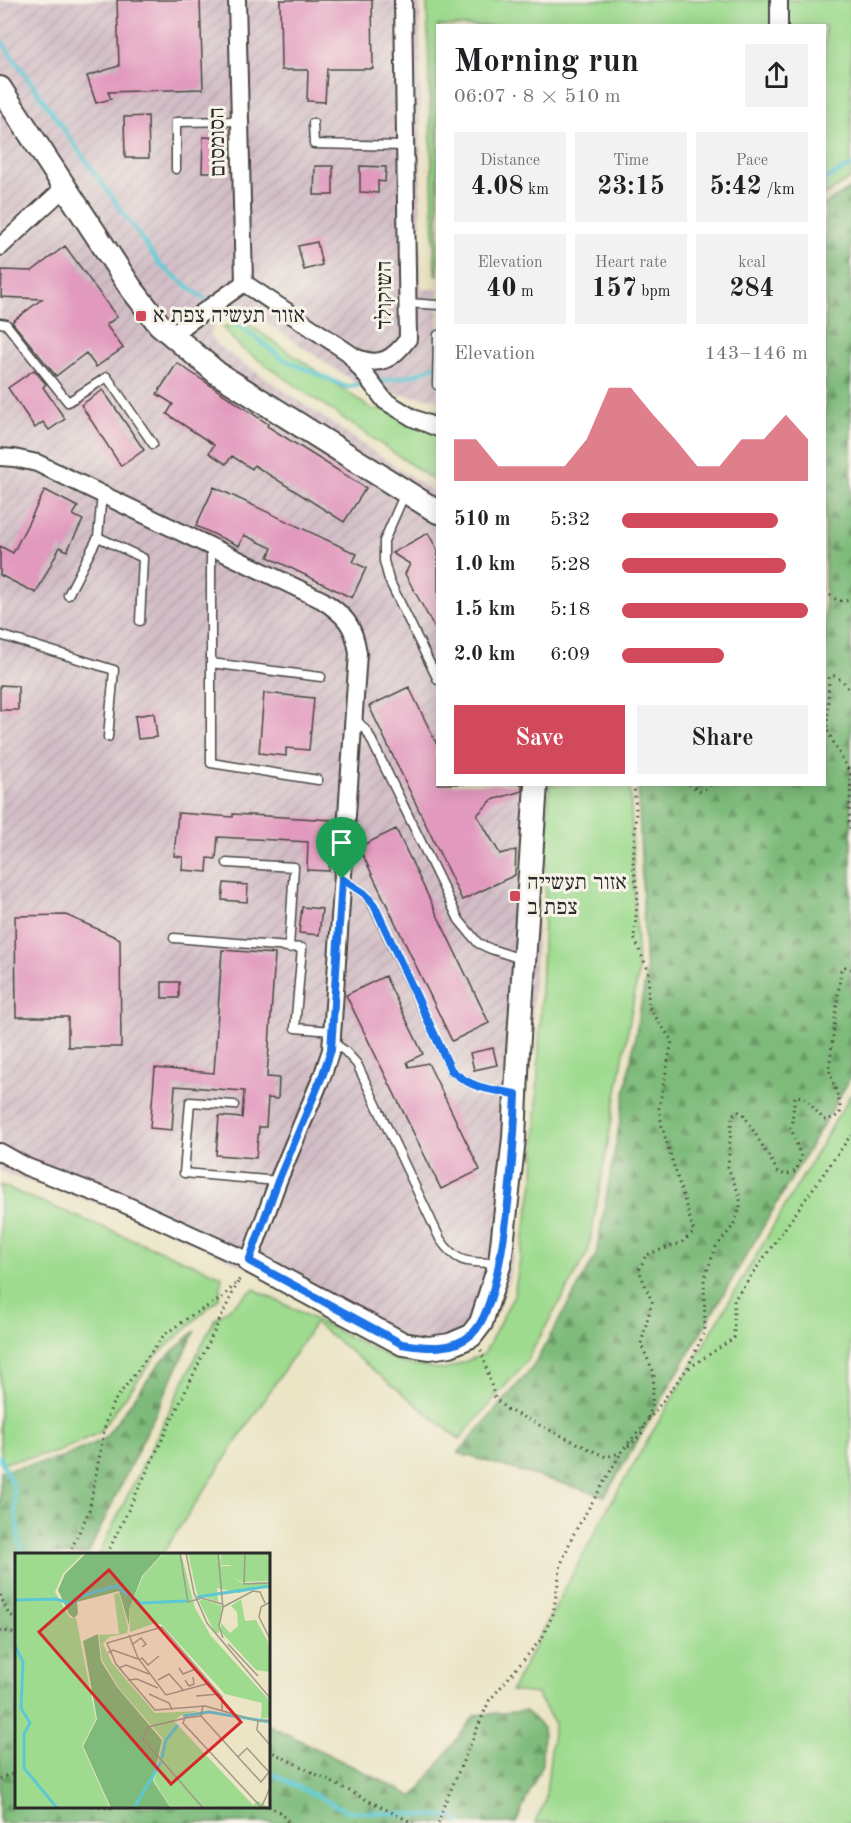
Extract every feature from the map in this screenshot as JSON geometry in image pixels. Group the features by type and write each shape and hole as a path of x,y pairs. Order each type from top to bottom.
{"street":[{"name":"הסומסום","path":"237,0 244,283"},
{"name":"השוקולד","path":"244,283 365,362 379,362 390,358 408,339 403,0"},
{"path":"778,0 779,24"},
{"path":"0,88 131,288 159,324 217,373 436,511"},
{"path":"0,246 65,187"},
{"path":"171,335 244,283"},
{"path":"347,352 385,401 413,418 436,427"},
{"path":"0,457 38,463 322,600 340,612 356,636 358,653 331,1050 278,1181 246,1271"},
{"path":"0,1152 27,1167 122,1203 246,1271 402,1344 429,1348 450,1345 471,1336 482,1323 500,1263 514,1138 536,786"}],"lane":[{"path":"176,169 176,122 240,121"},
{"path":"313,123 314,144 405,146"},
{"path":"408,303 436,305"},
{"path":"0,323 6,324 68,402 107,377 153,444"},
{"path":"406,491 384,542 384,561 389,580 436,676"},
{"path":"68,595 98,537 102,494"},
{"path":"98,537 143,558 140,621"},
{"path":"211,547 211,763 318,780"},
{"path":"0,635 114,670 108,737"},
{"path":"211,663 321,677"},
{"path":"354,716 369,733 459,920 478,943 524,960"},
{"path":"227,863 294,867 289,948"},
{"path":"342,879 364,893 374,905 451,1070 463,1080 479,1088 516,1094"},
{"path":"174,938 302,948 295,1028 332,1036 357,1064 448,1252 460,1260 500,1263"},
{"path":"234,1105 190,1101 184,1173 278,1181"}],"path":[{"path":"826,592 834,599 843,602 851,600"},
{"path":"851,693 843,681 834,676 829,678 827,730 850,775 849,825 851,830"},
{"path":"634,786 636,810 633,865 638,894 634,938 649,972 648,1006 672,1041 659,1108 662,1127 694,1232 681,1243 646,1255 639,1270 652,1302 641,1344 654,1373 652,1406 645,1424"},
{"path":"692,786 700,791 710,786"},
{"path":"438,1823 489,1701 542,1638 553,1614 561,1564 573,1535 620,1453 687,1369 705,1331 704,1279 716,1247 733,1226 740,1208 740,1197 728,1167 732,1115 738,1111 744,1115 778,1172 786,1175 796,1171 801,1157 791,1128 795,1096 804,1097 824,1120 834,1118 840,1113 840,1104 829,1069 841,970 845,967 851,969"},
{"path":"687,1369 734,1338 735,1300 851,1135"},
{"path":"69,1553 89,1511 106,1421 113,1402 164,1335 192,1315 221,1299 246,1271"},
{"path":"107,1553 246,1271"},
{"path":"474,1346 482,1350 495,1398 506,1409 606,1457 620,1453"},
{"path":"0,1595 8,1613 15,1618"},
{"path":"0,1630 15,1634"},
{"path":"270,1751 413,1823"},
{"path":"0,1780 15,1774"},
{"path":"270,1807 281,1813 289,1823"}],"shaded area":[{"path":"0,0 420,0 421,289 436,289 436,399 368,391 258,317 239,310 222,316 210,333 218,346 436,494 436,786 546,786 530,1048 514,1252 507,1288 497,1312 484,1331 444,1356 142,1218 0,1172"}],"green space":[{"path":"427,0 851,0 851,178 826,194 826,24 436,24 435,274"},
{"path":"851,188 851,1077 605,1496 458,1453 532,1368 596,1255 646,976 638,786 826,786 826,203"},
{"path":"241,319 372,409 436,410 436,482 241,348 223,328"},
{"path":"549,786 630,786 638,975 588,1252 525,1363 459,1439 315,1323 163,1553 99,1553 214,1320 254,1289 401,1363 445,1370 484,1354 514,1295 534,1178"},
{"path":"851,1094 851,1823 535,1823 545,1802 554,1723 537,1694 511,1691 609,1506"},
{"path":"0,1185 222,1276 219,1298 154,1358 99,1433 57,1452 0,1463"},
{"path":"195,1331 88,1553 15,1553 15,1808 270,1808 270,1725 414,1797 475,1715 526,1711 543,1728 542,1764 516,1823 0,1823 0,1471 59,1459 104,1439 160,1363"}],"building":[{"path":"117,0 200,0 203,89 108,92 111,99 96,103 87,76 119,66"},
{"path":"280,0 372,0 373,69 327,69 325,102 307,101 308,70 281,70"},
{"path":"148,116 149,158 125,158 124,117"},
{"path":"203,137 220,138 219,172 202,172"},
{"path":"315,166 333,166 333,195 314,195"},
{"path":"360,166 386,167 385,182 378,181 378,193 360,192"},
{"path":"317,242 322,265 304,270 298,246"},
{"path":"65,246 117,317 106,325 123,348 96,367 86,353 56,376 12,322 42,299 1,297 2,270 32,271"},
{"path":"177,363 268,424 267,426 366,488 344,522 254,465 252,469 232,456 226,464 209,453 214,445 167,414 173,404 157,394"},
{"path":"34,370 46,384 43,387 65,419 49,430 43,422 35,428 8,388"},
{"path":"103,390 144,450 121,466 81,405"},
{"path":"214,487 357,554 353,562 366,568 352,598 268,557 272,548 244,535 239,546 196,526"},
{"path":"45,490 78,507 73,515 83,520 67,551 60,547 36,593 0,575 0,546 13,553"},
{"path":"428,533 436,547 436,630 405,574 410,564 392,553"},
{"path":"0,685 18,686 18,710 0,710"},
{"path":"409,687 436,743 436,786 522,786 522,791 492,800 477,815 500,854 516,850 515,875 462,900 369,706"},
{"path":"264,693 314,698 309,750 286,748 286,756 259,753"},
{"path":"154,713 157,737 138,739 135,716"},
{"path":"178,813 332,820 329,871 307,870 308,842 218,837 216,859 208,858 207,872 182,870 183,857 174,856"},
{"path":"396,829 489,1023 452,1041 359,847"},
{"path":"224,883 248,885 247,902 222,900"},
{"path":"302,907 322,909 319,935 299,933"},
{"path":"66,915 120,939 121,1047 68,1047 68,1017 16,1017 15,916"},
{"path":"222,950 275,954 267,1077 279,1078 278,1099 268,1098 266,1127 259,1127 256,1158 216,1155 219,1116 242,1118 244,1091 175,1086 172,1130 150,1128 155,1068 214,1073"},
{"path":"385,976 423,1054 407,1062 409,1067 428,1063 480,1170 441,1189 346,995"},
{"path":"162,982 179,982 179,998 162,998"},
{"path":"493,1048 497,1065 474,1070 470,1053"}],"waterway":[{"path":"0,39 160,265 210,303"},
{"path":"826,178 851,166"},
{"path":"217,308 283,359 347,387 368,383"},
{"path":"376,382 414,375 436,365"},
{"path":"0,1457 13,1486 19,1541 23,1553"},
{"path":"270,1773 347,1811 455,1817 459,1823"}],"place":[{"name":"אזור תעשיה צפת א","path":"141,316"},
{"name":"אזור תעשייה צפת ב","path":"515,896"}],"route":[{"path":"342,879 364,893 374,905 451,1070 463,1080 479,1088 516,1094 514,1138 500,1263 482,1323 471,1336 450,1345 429,1348 402,1344 249,1261 278,1181 331,1050 342,879"}]}
